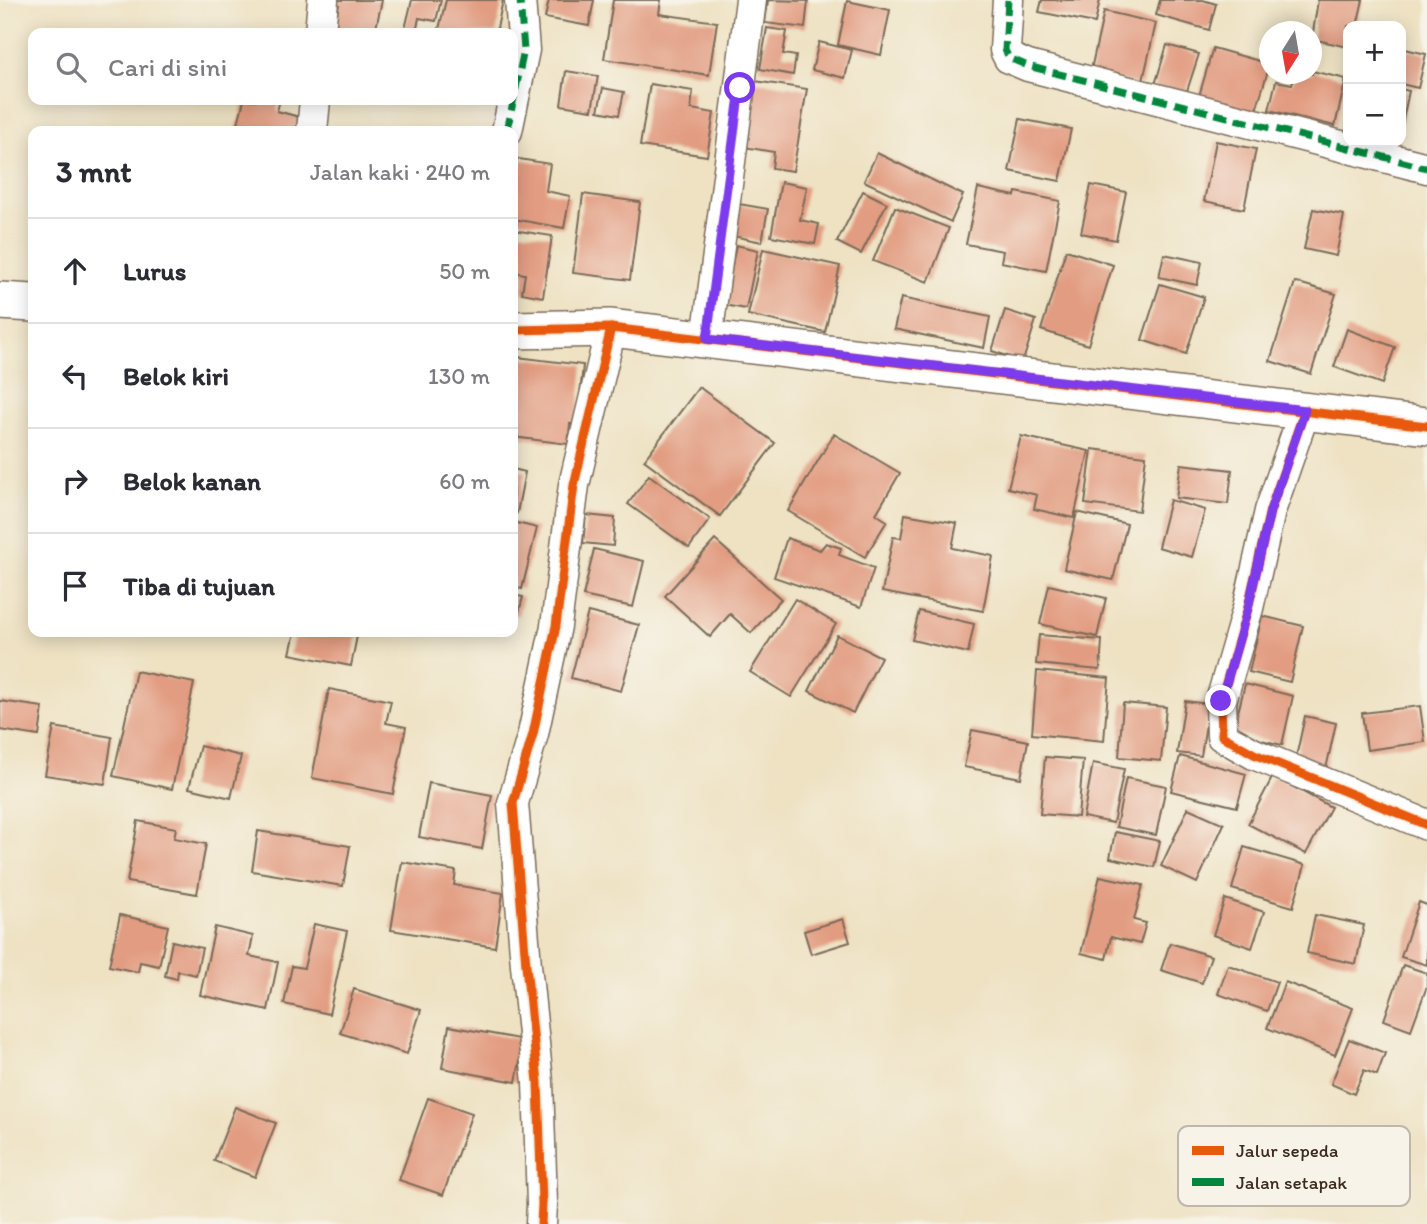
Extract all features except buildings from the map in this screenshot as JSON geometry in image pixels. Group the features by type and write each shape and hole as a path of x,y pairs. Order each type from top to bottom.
{"street":[{"path":"320,28 323,0"},
{"path":"518,79 524,50 520,0"},
{"path":"707,339 751,0"},
{"path":"1008,0 1005,50 1009,58 1028,66 1427,168"},
{"path":"313,126 315,105"},
{"path":"508,126 512,105"},
{"path":"0,301 28,303"},
{"path":"541,1224 538,1082 513,803 533,734 556,626 574,485 611,328"},
{"path":"518,330 611,328 1427,426"},
{"path":"1305,410 1270,511 1248,608 1221,701 1222,736 1254,754 1427,825"}],"marked path":[{"path":"518,79 524,50 520,0"},
{"path":"1008,0 1005,50 1009,58 1028,66 1427,168"},
{"path":"508,126 512,105"}],"cycle path":[{"path":"518,330 611,328 1427,426"},
{"path":"541,1224 538,1082 513,803 533,734 556,626 574,485 611,328"},
{"path":"1305,410 1270,511 1248,608 1221,701 1222,736 1254,754 1427,825"}],"route":[{"path":"740,88 707,339 1305,410 1270,511 1248,608 1221,701"}]}
